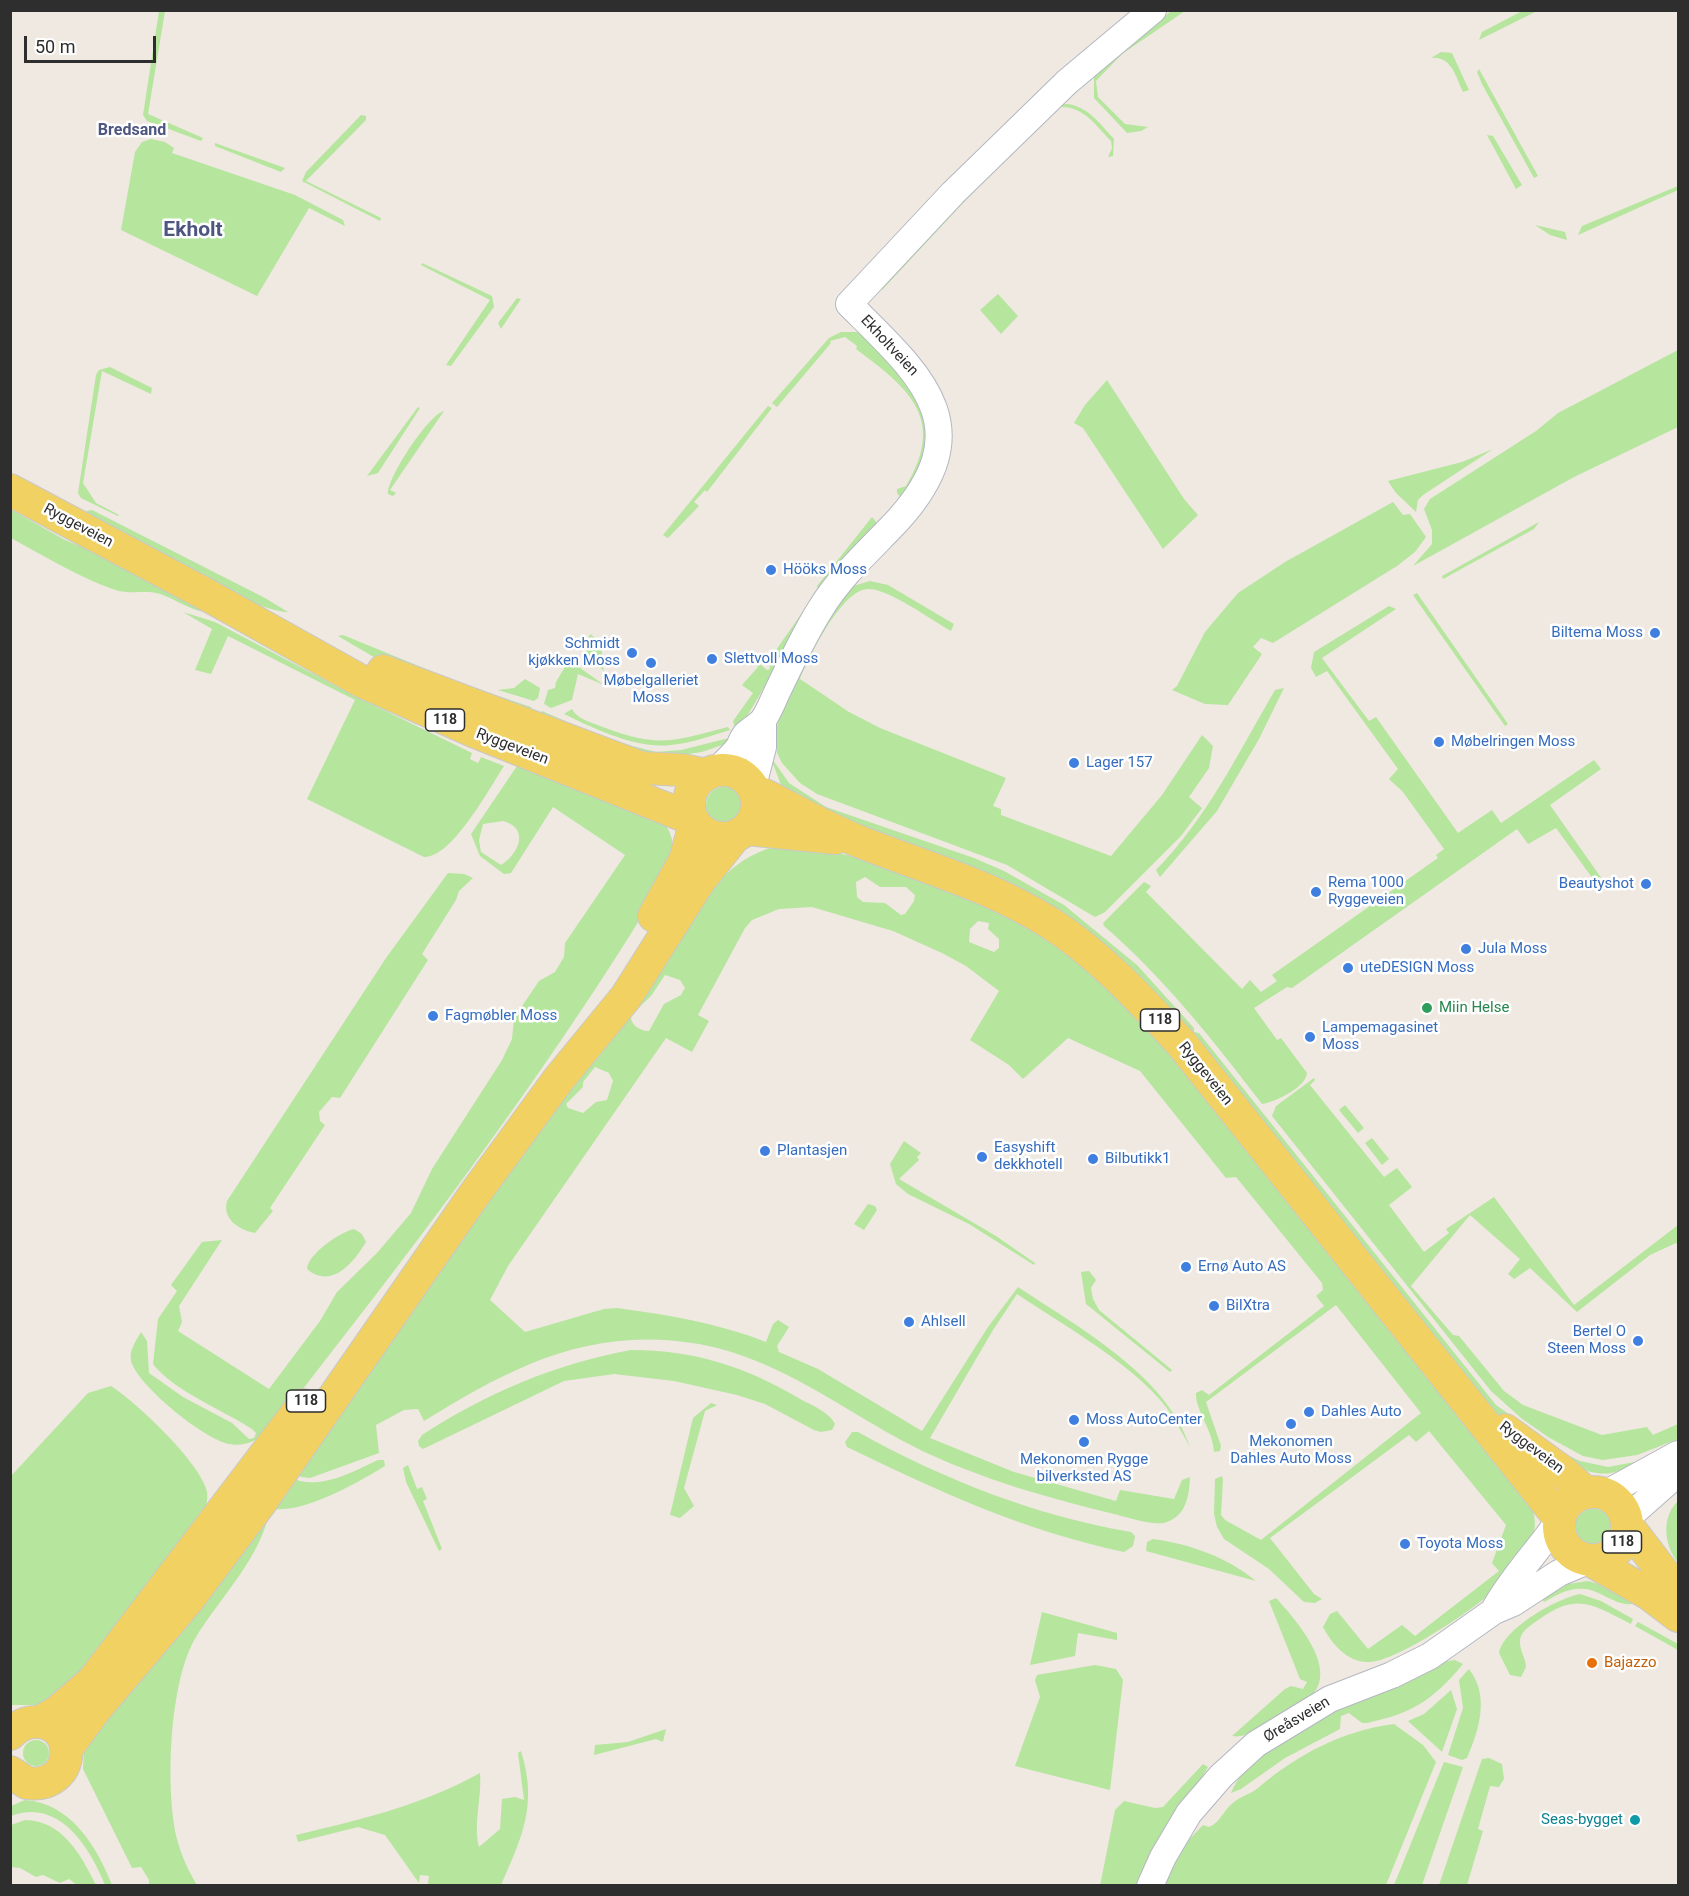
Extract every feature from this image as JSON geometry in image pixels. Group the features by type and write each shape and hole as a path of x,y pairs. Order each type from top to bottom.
{"main road":[{"name":"Ryggeveien","path":"10,490 209,596 302,650 405,703 694,821"},
{"name":"Ryggeveien","path":"209,596 325,642 385,672 642,768 712,772"},
{"name":"118","path":"16,1784 43,1784 57,1776 67,1758 67,1748 94,1711 188,1600 261,1502 474,1195 558,1080 626,997 700,880 741,833 757,811 754,789 738,773 712,772 696,783 691,794 689,807 694,821 713,837 741,833"},
{"name":"Ryggeveien","path":"754,789 857,841 983,887 1049,923 1082,946 1125,983 1180,1043 1560,1519"},
{"name":"118","path":"10,1734 21,1725 40,1722 78,1697 116,1653 413,1260 596,1006 658,910 685,860 694,821"},
{"name":"Ryggeveien","path":"741,833 857,841"},
{"name":"Ryggeveien","path":"1472,1408 1491,1418 1595,1494"},
{"name":"118","path":"1595,1494 1619,1504 1627,1522 1665,1575 1678,1589"},
{"path":"1560,1519 1569,1502 1595,1494"},
{"name":"118","path":"1560,1519 1559,1530 1570,1551 1649,1594 1678,1616"},
{"name":"118","path":"1590,1560 1612,1554 1625,1536 1627,1522"},
{"path":"40,1722 58,1731 67,1748"}],"street":[{"name":"Ekholtveien","path":"712,772 738,748 743,737 763,720 821,608 842,578 900,517 923,487 934,464 939,439 937,421 933,403 924,384 899,354 849,304 953,193 1067,82 1153,10"},
{"name":"Ekholtveien","path":"754,789 763,747 763,720"},
{"path":"1595,1494 1678,1454"},
{"path":"1627,1522 1678,1473"},
{"name":"Øreåsveien","path":"1494,1611 1504,1592 1560,1519"},
{"name":"Øreåsveien","path":"1150,1886 1163,1857 1189,1814 1221,1776 1256,1744 1330,1699 1401,1671 1430,1656 1494,1611 1513,1603 1559,1573 1590,1560"}],"green space":[{"path":"1524,10 1537,11 1479,40 1482,32"},
{"path":"159,11 165,11 148,114 203,138 201,141 147,121 143,115"},
{"path":"1171,11 1185,11 1122,54 1096,81 1098,97 1125,124 1148,127 1141,131 1127,133 1094,98 1094,77"},
{"path":"1441,52 1452,53 1469,90 1463,92 1448,63 1438,58 1431,58"},
{"path":"1479,69 1538,176 1534,178 1482,84 1477,72"},
{"path":"1059,104 1076,106 1090,114 1114,139 1113,156 1108,157 1112,148 1111,141 1089,118 1076,110 1060,107 979,186 882,290 881,285 904,259"},
{"path":"361,115 366,116 366,120 306,181 381,218 380,221 302,181 306,172"},
{"path":"1487,135 1493,136 1522,185 1516,189"},
{"path":"151,139 165,142 174,148 172,153 295,195 343,220 345,226 309,208 257,296 121,230 135,152 142,142"},
{"path":"215,143 285,168 281,172 215,146"},
{"path":"1678,186 1678,190 1578,235 1582,226"},
{"path":"1535,225 1565,232 1567,240 1550,235"},
{"path":"422,263 492,296 494,307 451,366 446,365 490,300 421,265"},
{"path":"998,294 1018,316 1001,334 980,310"},
{"path":"517,298 521,299 501,329 498,323"},
{"path":"841,332 857,332 865,336 914,386 929,436 922,472 901,498 897,489 906,486 918,462 923,441 922,423 916,407 892,377 856,349 857,346 845,337 830,341 831,343 777,407 772,403 829,338"},
{"path":"1678,350 1678,427 1574,477 1413,566 1432,544 1432,530 1424,509 1430,499 1536,431 1558,413"},
{"path":"110,367 152,388 151,394 102,371 83,483 96,503 118,516 81,498 78,493 96,375 99,370"},
{"path":"1107,380 1184,499 1198,515 1163,549 1083,428 1074,423 1085,405"},
{"path":"768,406 772,408 707,492 705,490 694,502 699,506 668,538 663,535"},
{"path":"418,407 420,408 378,473 367,476"},
{"path":"444,411 390,490 396,493 393,496 388,494 394,475 410,448 428,423"},
{"path":"1493,449 1423,495 1418,500 1416,512 1396,493 1388,481 1462,462"},
{"path":"1393,502 1403,515 1410,514 1426,537 1415,552 1397,566 1273,643 1261,638 1253,647 1262,654 1228,705 1205,704 1172,690 1177,686 1205,632 1238,593 1285,562"},
{"path":"10,509 65,540 112,559 208,612 196,610 160,594 119,591 64,567 11,538"},
{"path":"92,510 265,598 288,612 246,600 189,572 89,516 86,511"},
{"path":"872,517 877,523 778,664 740,728 735,728 733,721 753,693 742,685 758,667 756,661 767,670 770,669 769,660 818,590 817,586"},
{"path":"1539,522 1534,529 1443,579 1442,576"},
{"path":"870,581 888,585 954,624 951,631 887,594 868,589 858,592 837,612 800,679 849,712 880,728 1006,778 993,806 1001,809 1001,815 1111,856 1162,795 1202,735 1213,746 1209,768 1189,797 1202,808 1181,836 1105,912 1095,917 1007,865 817,794 800,783 782,763 777,753 777,741 773,740 783,705 812,641 850,587"},
{"path":"1417,593 1508,724 1505,726 1413,595"},
{"path":"1389,606 1396,609 1322,658 1369,721 1376,717 1458,833 1492,810 1501,823 1594,760 1601,769 1550,805 1602,879 1601,890 1556,828 1528,844 1517,829 1292,988 1287,987 1254,1008 1277,1040 1281,1038 1307,1073 1302,1083 1296,1088 1282,1097 1262,1104 1188,1011 1103,923 1144,882 1151,886 1146,892 1242,989 1250,980 1261,992 1277,981 1272,975 1438,858 1436,855 1444,849 1403,792 1389,779 1398,769 1327,671 1316,677 1311,668 1314,652"},
{"path":"183,612 215,622 357,697 472,753 470,759 478,763 481,757 504,766 458,835 435,854 424,857 307,799 355,700 228,636 211,674 195,670 212,629"},
{"path":"590,634 603,644 601,660 604,671 589,657 585,648"},
{"path":"343,635 460,683 531,707 532,711 389,666 338,636"},
{"path":"569,660 604,685 578,674 572,700 551,708 544,704 548,690 555,688"},
{"path":"525,679 540,688 538,698 534,701 498,690 514,688"},
{"path":"1284,688 1259,739 1217,811 1160,877 1156,870 1192,828 1207,806 1275,690"},
{"path":"572,709 580,718 588,722 636,738 651,740 677,739 728,727 730,730 678,744 644,744 616,737 564,714"},
{"path":"542,711 609,740 656,752 681,750 733,737 725,744 702,752 654,759 536,719"},
{"path":"770,756 789,783 826,807 974,858 1004,871 1064,905 1137,965 1194,1028 1194,1032 1199,1033 1496,1405 1563,1453 1580,1461 1608,1467 1640,1461 1624,1469 1603,1474 1578,1468 1502,1419 1475,1392 1391,1290 1011,884 982,870 853,823 789,792 781,785"},
{"path":"519,763 664,822 672,838 673,852 663,882 595,990 486,1147 371,1301 267,1432 245,1444 234,1445 218,1440 189,1422 158,1397 136,1372 131,1361 132,1349 141,1332 147,1341 149,1373 183,1397 232,1423 249,1439 254,1438 256,1433 252,1429 173,1383 153,1364 158,1319 177,1291 171,1285 202,1242 222,1240 179,1306 182,1322 178,1331 269,1389 320,1321 337,1292 377,1253 411,1213 432,1169 502,1060 512,1039 514,1018 539,981 555,972 564,957 565,943 625,855 553,807 511,873 504,874 480,856 471,834","holes":["503,821 517,829 519,842 513,854 501,865 481,852 479,840 483,824"]},
{"path":"724,787 737,792 742,805 737,818 724,823 711,818 706,805 711,792"},
{"path":"777,846 809,849 873,861 965,895 1058,944 1138,1014 1532,1504 1535,1528 1521,1558 1504,1582 1478,1604 1438,1631 1380,1660 1368,1662 1353,1659 1336,1646 1323,1627 1330,1614 1337,1611 1368,1649 1402,1625 1415,1636 1499,1571 1492,1563 1506,1525 1429,1431 1416,1442 1409,1435 1270,1538 1314,1594 1322,1599 1315,1603 1304,1602 1269,1569 1224,1539 1217,1527 1214,1514 1215,1479 1222,1476 1223,1479 1221,1515 1225,1520 1261,1540 1421,1413 1336,1305 1206,1402 1221,1446 1220,1451 1214,1452 1211,1436 1196,1400 1196,1393 1202,1390 1209,1395 1324,1306 1316,1296 1323,1290 1322,1283 1236,1177 1226,1178 1140,1071 1068,1038 1023,1079 1009,1065 970,1040 999,991 966,966 942,953 893,931 812,907 779,909 752,920 745,928 698,1015 709,1021 692,1052 666,1038 508,1266 490,1300 525,1332 604,1309 617,1308 711,1325 766,1342 773,1324 778,1320 789,1327 777,1346 779,1352 818,1369 922,1431 988,1327 1018,1287 1092,1336 1141,1375 1178,1421 1190,1447 1166,1407 1152,1391 1096,1346 1017,1294 993,1330 930,1438 1014,1472 1116,1501 1120,1490 1174,1499 1182,1480 1190,1477 1186,1504 1179,1515 1167,1522 1148,1522 1018,1488 929,1454 785,1374 755,1361 724,1350 692,1343 654,1340 618,1341 551,1356 487,1384 424,1421 418,1409 404,1410 376,1425 379,1453 310,1478 301,1477 293,1471 703,899 736,866 754,854","holes":["865,877 880,887 906,887 915,895 914,901 905,914 901,915 885,903 863,902 857,897 856,882","978,921 989,923 988,929 999,939 999,948 994,952 969,942 970,929","665,975 680,980 685,988 681,995 664,1004 649,1031 646,1031 634,1024 631,1015 651,996","595,1067 609,1073 613,1081 607,1100 596,1102 583,1113 568,1108 566,1104 583,1087 583,1082"]},
{"path":"448,873 464,874 473,878 459,891 456,900 422,954 428,960 340,1098 332,1097 319,1112 320,1121 325,1125 270,1208 273,1211 255,1233 243,1229 229,1218 227,1201 386,958"},
{"path":"1314,1078 1315,1080 1310,1085 1384,1177 1397,1168 1412,1187 1389,1205 1424,1252 1449,1233 1446,1229 1494,1197 1574,1305 1678,1225 1678,1245 1676,1243 1650,1255 1577,1312 1530,1268 1514,1279 1508,1274 1520,1259 1470,1215 1411,1286 1453,1335 1459,1336 1504,1391 1523,1405 1602,1435 1647,1427 1653,1435 1678,1424 1678,1439 1637,1455 1603,1460 1583,1456 1548,1437 1521,1418 1491,1391 1272,1116 1276,1106"},
{"path":"1345,1105 1364,1128 1358,1133 1339,1110"},
{"path":"1372,1138 1389,1159 1382,1165 1365,1143"},
{"path":"904,1141 921,1153 917,1157 919,1160 899,1179 996,1236 1035,1263 1034,1265 969,1224 908,1194 896,1184 890,1164"},
{"path":"868,1204 875,1206 877,1210 864,1230 854,1224"},
{"path":"354,1229 362,1234 366,1242 349,1265 333,1275 325,1276 316,1275 307,1269 313,1257 326,1244"},
{"path":"1089,1271 1096,1280 1091,1288 1093,1299 1099,1310 1172,1370 1170,1372 1086,1304 1081,1272"},
{"path":"631,1350 699,1357 741,1370 781,1388 820,1410 835,1424 832,1430 821,1432 765,1404 737,1395 674,1381 614,1374 564,1381 423,1449 419,1446 418,1441 422,1435 497,1393 575,1363"},
{"path":"111,1386 151,1419 193,1466 207,1492 204,1515 118,1638 47,1705 11,1705 11,1476 88,1393"},
{"path":"711,1403 717,1405 705,1411 684,1488 694,1506 680,1518 670,1515 693,1418"},
{"path":"852,1432 858,1432 923,1465 990,1494 1060,1516 1131,1532 1135,1536 1133,1546 1124,1552 1087,1543 1051,1533 982,1508 847,1447 845,1442"},
{"path":"378,1460 384,1460 385,1466 329,1496 297,1507 270,1508 266,1526 250,1560 196,1637 187,1656 175,1707 171,1793 177,1839 197,1885 149,1885 149,1880 141,1867 132,1868 83,1769 84,1744 95,1726 206,1592 289,1477 311,1482 335,1479"},
{"path":"408,1465 417,1489 422,1487 427,1499 423,1501 442,1549 439,1551 406,1482 403,1468"},
{"path":"1678,1501 1678,1563 1667,1540 1666,1531 1669,1515"},
{"path":"1593,1509 1606,1514 1611,1527 1606,1540 1593,1545 1580,1540 1575,1527 1580,1514"},
{"path":"1153,1539 1181,1544 1220,1558 1256,1581 1146,1551 1147,1542"},
{"path":"1588,1581 1606,1586 1635,1603 1623,1603 1591,1590 1579,1589 1563,1592 1544,1602 1542,1599 1568,1584"},
{"path":"1580,1594 1601,1601 1633,1619 1631,1624 1606,1611 1584,1604 1564,1606 1552,1611 1524,1631 1520,1644 1526,1667 1521,1677 1510,1675 1499,1653 1510,1634 1545,1608"},
{"path":"1276,1598 1312,1645 1318,1659 1320,1673 1318,1686 1306,1700 1262,1727 1244,1735 1232,1736 1285,1689 1291,1686 1303,1689 1307,1682 1300,1679 1269,1601"},
{"path":"1042,1612 1117,1633 1117,1640 1078,1633 1075,1656 1030,1665"},
{"path":"1638,1622 1678,1644 1678,1650 1635,1626"},
{"path":"1455,1660 1463,1664 1442,1687 1421,1703 1397,1715 1367,1723 1362,1723 1349,1713 1341,1716 1340,1729 1285,1758 1241,1789 1231,1793 1246,1770 1267,1749 1293,1731 1355,1698 1441,1662"},
{"path":"1095,1665 1116,1669 1123,1680 1110,1790 1015,1766 1040,1697 1035,1680 1037,1675"},
{"path":"1469,1669 1479,1690 1481,1702 1478,1725 1471,1747 1467,1758 1462,1760 1448,1755 1463,1708 1459,1680"},
{"path":"1451,1690 1457,1709 1442,1752 1408,1721 1424,1714"},
{"path":"1394,1724 1423,1745 1436,1762 1386,1885 1160,1886 1178,1851 1203,1825 1209,1827 1216,1822 1237,1800 1321,1746 1356,1732"},
{"path":"666,1729 663,1742 656,1739 594,1755 595,1745 628,1742"},
{"path":"36,1740 45,1744 49,1753 45,1762 36,1766 27,1762 23,1753 27,1744"},
{"path":"521,1751 526,1770 528,1804 521,1836 501,1885 428,1885 429,1876 420,1875 419,1883 385,1835 358,1827 298,1842 296,1835 413,1803 480,1773 477,1829 479,1847 500,1829 502,1799 515,1797 524,1800 518,1753"},
{"path":"1489,1758 1502,1764 1504,1779 1499,1787 1490,1786 1478,1829 1483,1831 1467,1885 1439,1885 1482,1759"},
{"path":"1444,1762 1463,1767 1422,1885 1394,1885"},
{"path":"1203,1764 1208,1767 1140,1885 1100,1886 1115,1810 1124,1801 1155,1808 1163,1807"},
{"path":"25,1800 56,1809 69,1818 80,1829 99,1856 112,1885 105,1885 81,1841 58,1820 44,1814 28,1812 11,1816 11,1806"},
{"path":"25,1820 50,1826 60,1833 84,1862 96,1885 77,1885 69,1879 60,1883 43,1875 36,1877 20,1868 11,1867 11,1825"}],"place":[{"name":"Hööks Moss","path":"771,570"},
{"name":"Biltema Moss","path":"1655,633"},
{"name":"Schmidt kjøkken Moss","path":"632,653"},
{"name":"Slettvoll Moss","path":"712,659"},
{"name":"Møbelgalleriet Moss","path":"651,663"},
{"name":"Møbelringen Moss","path":"1439,742"},
{"name":"Lager 157","path":"1074,763"},
{"name":"Beautyshot","path":"1646,884"},
{"name":"Rema 1000 Ryggeveien","path":"1316,892"},
{"name":"Jula Moss","path":"1466,949"},
{"name":"uteDESIGN Moss","path":"1348,968"},
{"name":"Miin Helse","path":"1427,1008"},
{"name":"Fagmøbler Moss","path":"433,1016"},
{"name":"Lampemagasinet Moss","path":"1310,1037"},
{"name":"Plantasjen","path":"765,1151"},
{"name":"Easyshift dekkhotell","path":"982,1157"},
{"name":"Bilbutikk1","path":"1093,1159"},
{"name":"Ernø Auto AS","path":"1186,1267"},
{"name":"BilXtra","path":"1214,1306"},
{"name":"Ahlsell","path":"909,1322"},
{"name":"Bertel O Steen Moss","path":"1638,1341"},
{"name":"Dahles Auto","path":"1309,1412"},
{"name":"Moss AutoCenter","path":"1074,1420"},
{"name":"Mekonomen Dahles Auto Moss","path":"1291,1424"},
{"name":"Mekonomen Rygge bilverksted AS","path":"1084,1442"},
{"name":"Toyota Moss","path":"1405,1544"},
{"name":"Bajazzo","path":"1592,1663"},
{"name":"Seas-bygget","path":"1635,1820"}],"district":[{"name":"Bredsand","path":"132,131"},
{"name":"Ekholt","path":"193,231"}]}
